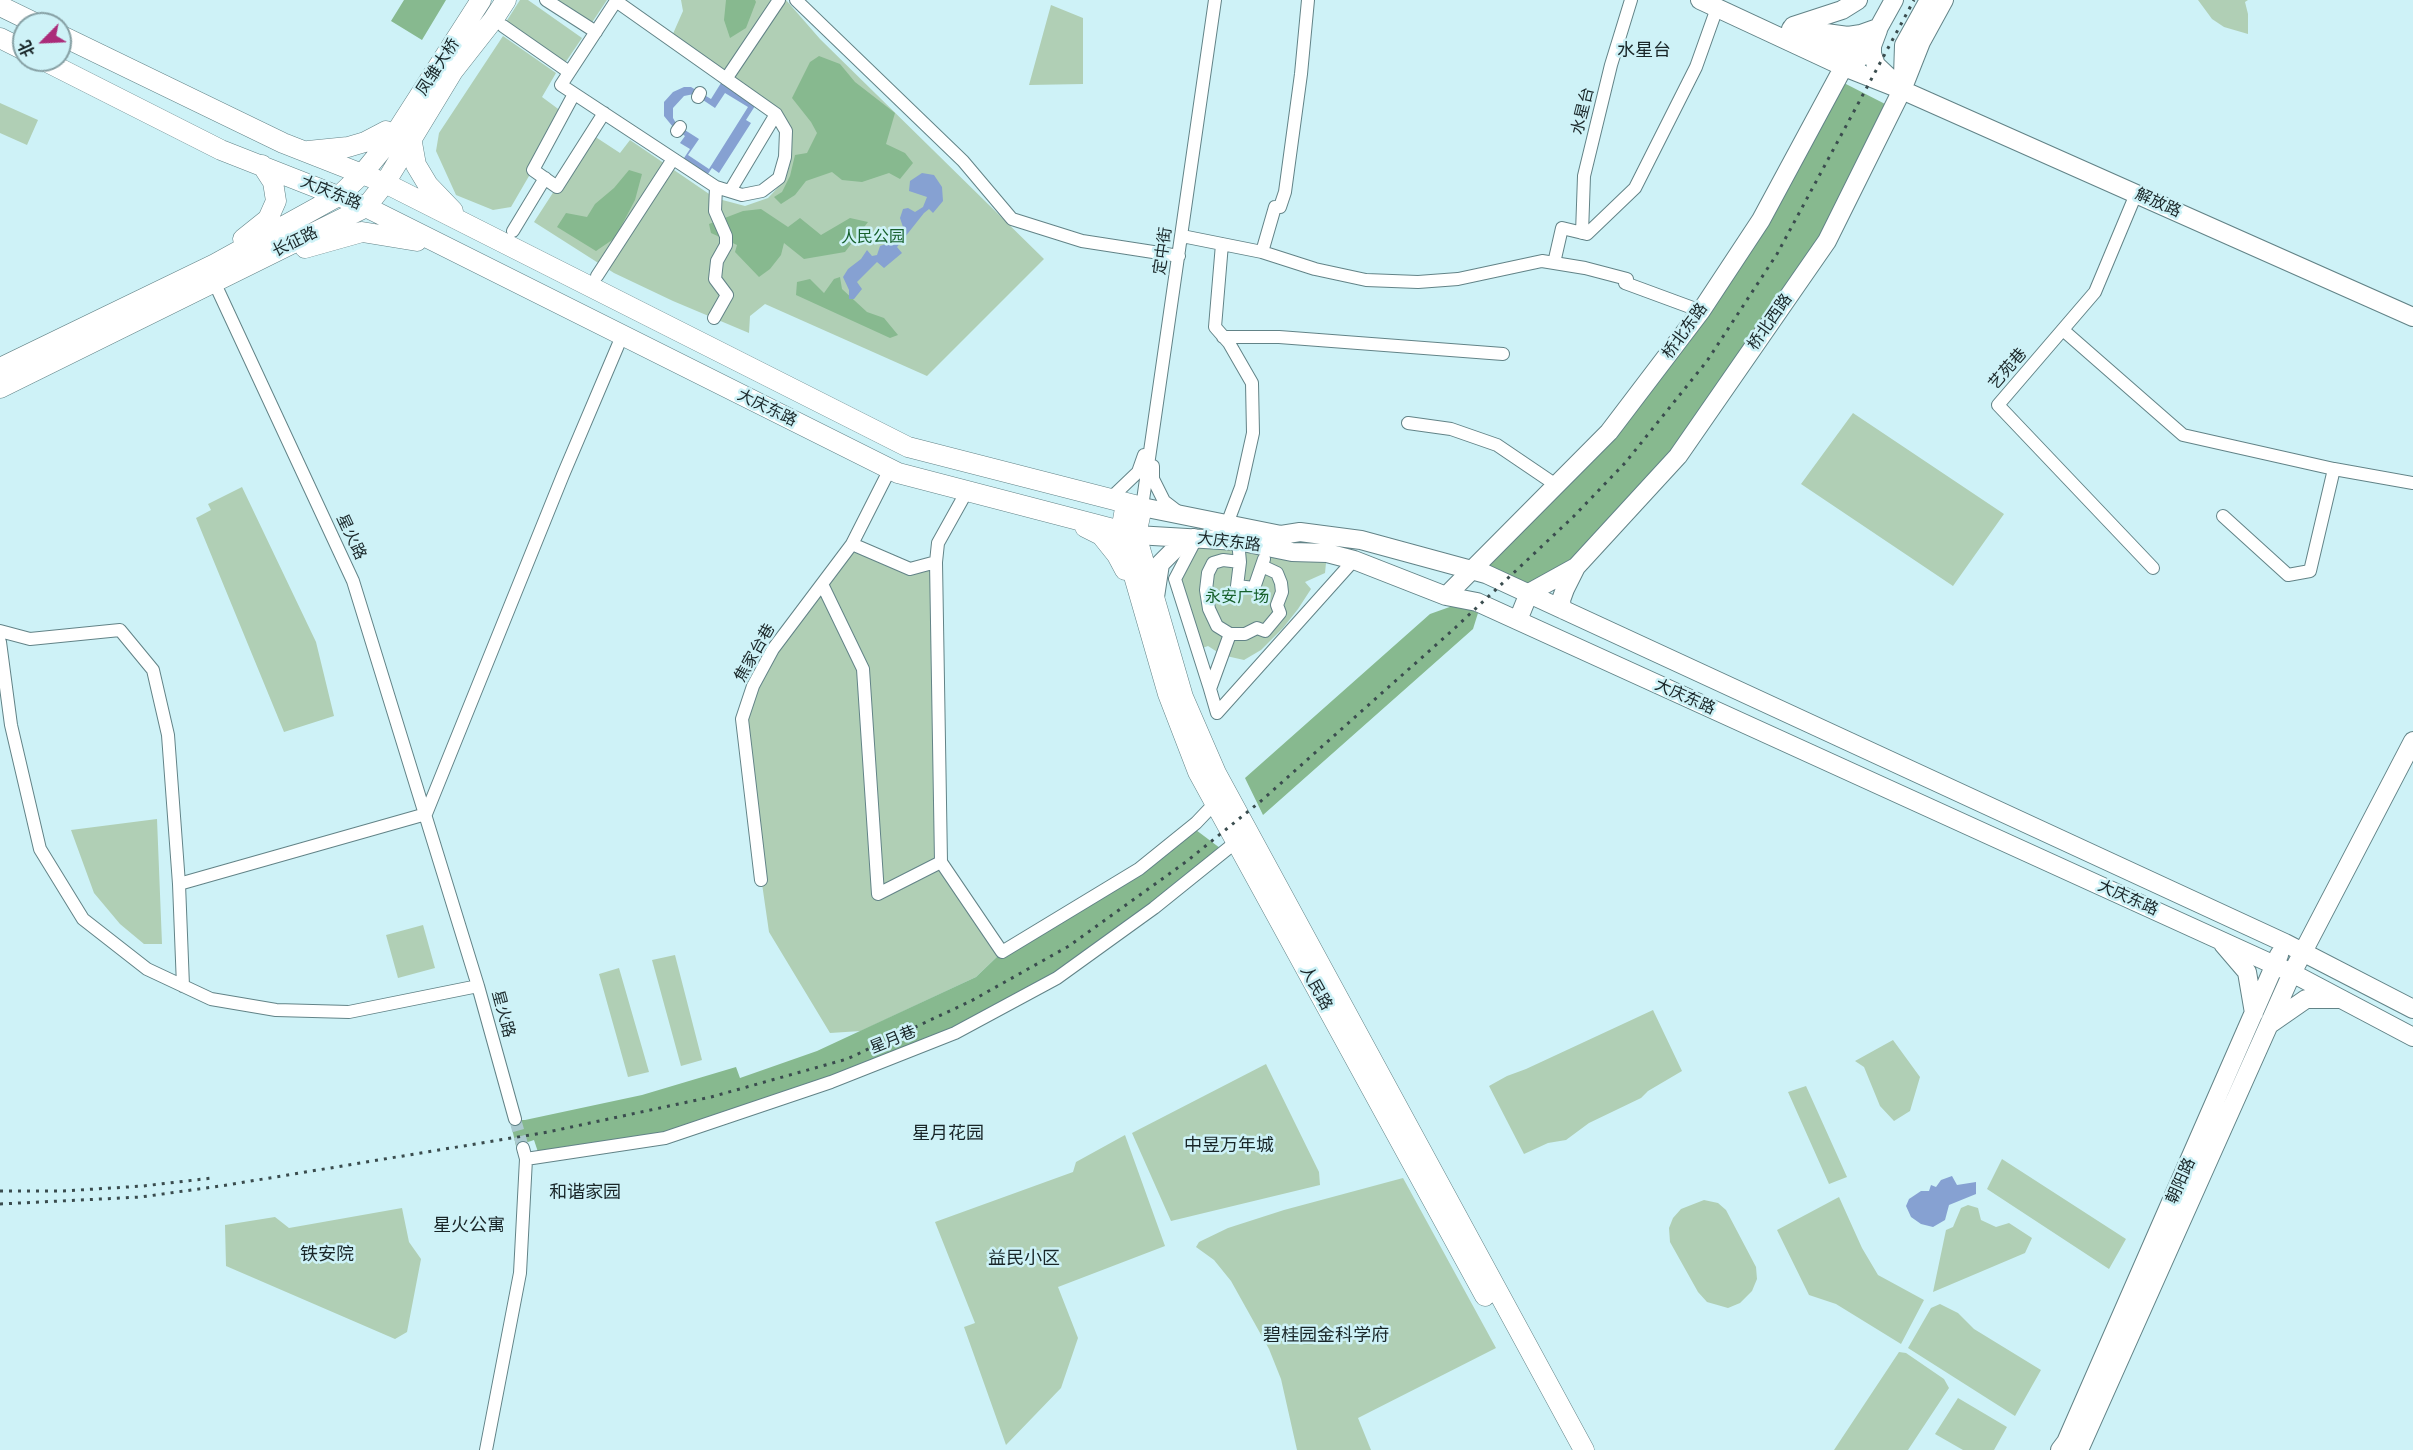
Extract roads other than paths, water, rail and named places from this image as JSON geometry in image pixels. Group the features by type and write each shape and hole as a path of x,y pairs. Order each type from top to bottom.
{"main road":[{"name":"解放路","path":"1700,0 1722,4 1789,28 1902,90 2413,317"},
{"path":"1789,28 1842,10 1858,0"},
{"path":"1894,0 1879,27 1872,46 1872,54 1876,65 1902,90"},
{"path":"1902,90 1904,45 1929,0"},
{"name":"桥北西路","path":"1529,592 1576,567 1678,456 1827,241 1902,90 1921,42 1944,0"},
{"name":"凤雏大桥","path":"453,71 488,1"},
{"name":"凤雏大桥","path":"397,134 488,1"},
{"name":"解放路","path":"1722,4 1847,61"},
{"path":"1789,28 1848,36 1879,27"},
{"name":"桥北东路","path":"1446,596 1609,432 1701,311 1761,220 1847,61 1879,27"},
{"name":"大庆东路","path":"72,41 283,143 305,152 367,169 385,183 908,447 1184,516 1281,535 1300,532 1361,540 1486,574 2285,943 2413,1009"},
{"name":"长征路","path":"0,368 215,264 340,195 367,169 453,71"},
{"name":"大庆东路","path":"67,72 221,150 366,207 890,469 1128,533 1238,541 1292,552 1327,553 1354,560 1446,596 1477,602 2275,965 2413,1037"},
{"path":"305,152 348,147 397,134 428,185 442,201 474,228"},
{"name":"长征路","path":"0,388 366,207 385,183 397,134"},
{"path":"215,264 225,253 268,219 276,201 273,182 262,165"},
{"path":"167,304 186,301 294,252 362,232 442,246"},
{"name":"人民路","path":"1134,505 1128,533 1183,697 1216,773 1584,1450"},
{"path":"1064,517 1101,535 1148,598"},
{"path":"1148,598 1160,564 1179,544 1197,537"},
{"path":"1562,609 1563,594 1576,567"},
{"path":"1518,620 1529,592"},
{"name":"人民路","path":"1148,598 1168,694 1198,772 1569,1450"},
{"name":"朝阳路","path":"2079,1450 2292,973 2413,741"},
{"path":"2285,943 2317,926"},
{"path":"2217,939 2247,972 2254,1013"},
{"name":"朝阳路","path":"2060,1450 2066,1442 2285,943"},
{"path":"2269,1025 2306,999 2342,999"}],"street":[{"path":"546,0 596,32"},
{"path":"726,79 779,0"},
{"path":"796,0 963,161 1012,219 1082,241 1179,256"},
{"name":"定中街","path":"1134,505 1154,428 1215,0"},
{"path":"1262,252 1275,207 1280,207 1285,192 1301,74 1308,0"},
{"name":"水星台","path":"1581,233 1584,176 1611,65 1631,0"},
{"path":"616,1 776,114 786,130 785,157 779,178 762,191 742,195 716,187 561,85 569,72 616,1"},
{"path":"1554,263 1562,228 1587,234 1635,188 1696,68 1722,4"},
{"path":"503,26 569,72"},
{"path":"574,94 533,170 557,186 604,113"},
{"path":"730,191 776,114"},
{"path":"597,276 673,159"},
{"path":"513,231 545,178"},
{"path":"714,318 727,295 715,279 717,261 726,245 726,236 715,211 716,187"},
{"name":"艺苑巷","path":"2136,194 2095,292 1998,405 2153,568"},
{"path":"1182,236 1262,252 1366,280 1418,282 1458,279 1542,261 1585,268 1627,279 1625,283 1701,311"},
{"path":"1222,244 1215,327 1230,343 1252,383 1253,433 1241,487 1227,524"},
{"name":"星火路","path":"216,286 353,581 478,986 515,1119"},
{"path":"2063,330 2183,435 2334,469 2413,483"},
{"path":"179,884 426,814 562,475 622,336"},
{"path":"1223,337 1279,338 1503,354"},
{"path":"1408,423 1451,429 1497,445 1556,485"},
{"path":"1103,497 1115,494 1138,472 1154,428"},
{"path":"1154,428 1153,479 1164,501 1184,516"},
{"name":"焦家台巷","path":"761,880 742,719 753,686 773,649 852,544 890,469"},
{"path":"2223,516 2288,575 2310,571 2334,469"},
{"path":"966,491 938,543 936,562 941,862 1002,952 1139,869 1196,823 1215,803"},
{"path":"1197,537 1175,579 1217,713 1354,560"},
{"path":"1238,541 1240,562 1237,586 1254,588 1269,547"},
{"path":"852,544 910,569 936,562"},
{"path":"1240,562 1223,560 1213,563 1208,573 1206,590 1209,609 1217,626 1230,634 1245,634 1257,628 1265,631 1280,613 1276,605 1282,592 1281,583 1277,573 1262,566"},
{"path":"822,584 863,669 878,894 941,862"},
{"path":"0,631 30,639 120,630 153,670 168,735 179,884 183,986"},
{"path":"1210,689 1230,634"},
{"path":"0,642 11,725 40,849 83,919 147,969 211,999 276,1010 349,1012 478,986"},
{"name":"星月巷","path":"486,1450 520,1273 524,1153 665,1138 831,1082 955,1033 1056,978 1154,908 1236,842"}],"water":[{"path":"721,83 755,106 746,120 751,123 719,173 712,168 706,177 682,161 690,149 680,143 685,136 664,116 664,102 673,92 684,87 691,87 711,99","holes":["725,93 748,107 709,169 688,155 699,139 677,125 673,118 673,108 684,96 694,94 715,108"]},
{"path":"922,173 934,175 942,187 943,201 933,213 929,209 924,213 897,247 902,253 884,268 877,262 857,282 862,289 854,299 849,299 849,290 843,277 848,269 861,259 867,250 872,256 877,255 880,246 886,244 887,236 895,228 903,227 900,218 903,209 908,208 915,212 923,207 927,197 909,191 910,181"},
{"path":"1952,1176 1957,1185 1976,1182 1976,1194 1949,1205 1945,1220 1933,1227 1921,1224 1911,1217 1906,1206 1909,1199 1921,1191 1929,1191 1931,1185 1936,1187 1941,1180"}],"tunnel":[{"path":"515,1119 523,1148"}],"railway":[{"path":"0,1204 141,1197 227,1185 548,1132 711,1097 847,1059 971,1001 1069,946 1187,861 1261,801 1456,627 1573,517 1625,463 1707,361 1777,254 1914,0"},
{"path":"0,1191 63,1191 143,1186 212,1178"}],"district":[{"name":"水星台","path":"1644,51"},
{"name":"星月花园","path":"948,1134"},
{"name":"中昱万年城","path":"1229,1146"},
{"name":"和谐家园","path":"585,1193"},
{"name":"星火公寓","path":"469,1226"},
{"name":"铁安院","path":"327,1255"},
{"name":"益民小区","path":"1024,1259"},
{"name":"碧桂园金科学府","path":"1326,1336"}],"park label":[{"name":"人民公园","path":"873,237"},
{"name":"永安广场","path":"1237,597"}]}
